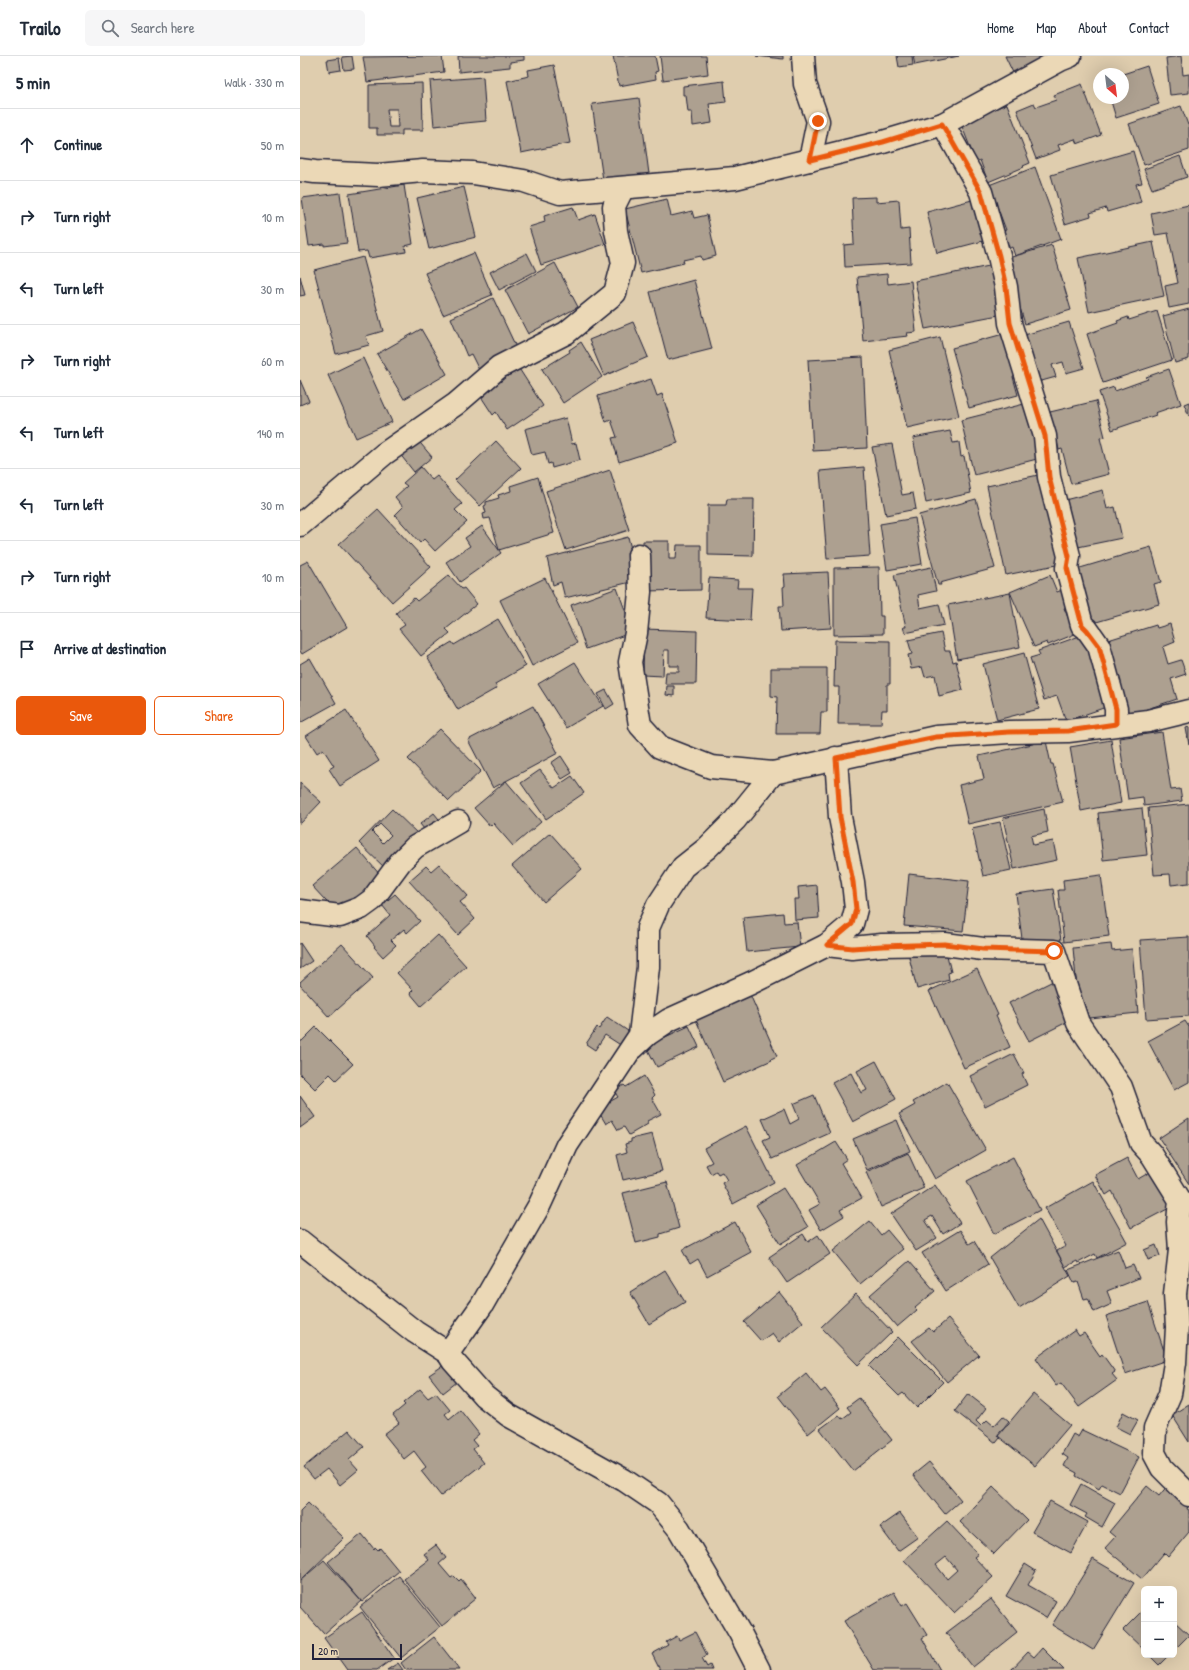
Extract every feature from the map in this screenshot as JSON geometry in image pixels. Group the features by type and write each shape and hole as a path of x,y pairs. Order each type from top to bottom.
{"street":[{"path":"803,56 805,84 818,121 810,160"},
{"path":"300,170 378,175 423,171 473,173 524,181 560,193 735,178 883,142 942,124 1070,56"},
{"path":"942,124 981,192 1006,287 1010,323 1045,436 1049,477 1069,556 1067,568 1082,625 1099,646 1116,709 1116,724"},
{"path":"300,525 384,454 456,404 499,368 566,333 615,293 623,263 616,231 614,206 623,188"},
{"path":"639,555 640,592 636,633 630,662 640,725 660,747 711,767 773,773 936,737 1009,732 1068,731 1148,721 1189,711"},
{"path":"627,1054 648,1034 669,1020 751,983 827,945 852,924 856,909 853,882 840,817 836,758"},
{"path":"448,1353 482,1305 540,1204 567,1146 640,1035 648,968 648,928 658,905 683,867 707,848 735,820 773,773"},
{"path":"300,911 340,916 361,908 372,900 401,860 415,847 458,822"},
{"path":"827,945 852,948 945,944 983,949 1054,951 1078,1023 1121,1087 1141,1143 1152,1155 1180,1200 1178,1222 1184,1245 1175,1294 1177,1327 1175,1363 1170,1394 1155,1428 1154,1453 1162,1468 1189,1495"},
{"path":"300,1241 415,1332 448,1353 453,1361 484,1396 508,1415 624,1480 658,1503 679,1529 740,1632 759,1670"}],"building":[{"path":"352,56 354,69 344,70 342,57"},
{"path":"442,56 444,72 367,82 363,57"},
{"path":"458,56 524,56 524,60 510,62 510,67 459,72"},
{"path":"613,56 655,56 658,71 655,72 656,79 619,86"},
{"path":"660,56 706,56 708,74 663,80"},
{"path":"756,56 783,56 783,59"},
{"path":"897,56 912,56 913,65 899,67"},
{"path":"913,56 959,56 915,65"},
{"path":"1005,56 1048,56 1016,79"},
{"path":"1181,56 1183,75 1189,74 1189,93 1170,95 1166,58"},
{"path":"339,58 341,70 329,72 327,60"},
{"path":"554,65 570,143 521,153 507,81 529,76 528,70"},
{"path":"1147,66 1159,104 1116,118 1112,104 1129,104 1129,72"},
{"path":"483,77 486,121 434,126 430,81"},
{"path":"724,81 726,102 709,104 712,123 693,126 692,112 688,112 686,95 683,95 683,86"},
{"path":"422,83 423,130 402,130 402,135 377,135 377,128 369,128 369,85","holes":["387,109 397,109 398,127 389,127"]},
{"path":"1082,84 1101,135 1077,144 1075,139 1058,145 1060,150 1036,159 1017,110 1034,103 1036,107 1056,100 1054,95"},
{"path":"639,98 649,174 603,180 592,104"},
{"path":"1007,104 1030,163 988,182 980,160 976,162 961,124 983,116 981,114"},
{"path":"1181,106 1189,125 1189,150 1144,165 1129,124"},
{"path":"1133,151 1142,183 1136,184 1141,202 1107,212 1106,208 1090,213 1091,216 1065,224 1051,175"},
{"path":"1180,156 1187,177 1152,189 1144,169"},
{"path":"1035,167 1061,239 1015,256 1012,247 1006,250 1000,232 1006,230 989,185"},
{"path":"404,185 413,244 405,246 406,252 369,258 367,251 358,252 349,194"},
{"path":"464,187 476,237 429,249 417,198"},
{"path":"340,193 347,243 309,246 302,198"},
{"path":"876,197 876,202 899,200 901,230 909,229 911,263 845,267 844,245 854,244 852,198"},
{"path":"667,199 671,216 692,211 694,218 707,215 716,256 702,260 701,256 683,260 684,263 641,273 625,209"},
{"path":"972,200 983,241 937,253 927,212"},
{"path":"1189,205 1189,304 1169,308 1165,286 1178,283 1168,233 1155,235 1151,213"},
{"path":"573,207 578,220 595,214 605,244 541,265 529,227 545,222 544,216"},
{"path":"1153,242 1164,296 1089,312 1078,258"},
{"path":"1052,245 1071,310 1025,324 1005,259"},
{"path":"474,253 492,295 443,315 425,273"},
{"path":"527,253 536,271 499,290 490,272"},
{"path":"363,257 383,331 366,336 369,345 336,354 314,270"},
{"path":"555,263 578,307 528,334 505,290"},
{"path":"994,265 1004,314 925,329 915,281"},
{"path":"887,274 888,284 911,281 916,332 907,333 908,336 863,341 857,277"},
{"path":"300,276 305,295 300,296"},
{"path":"694,280 712,349 668,360 650,292"},
{"path":"493,298 516,347 479,370 471,354 467,356 451,318"},
{"path":"1189,309 1189,359 1175,363 1163,316"},
{"path":"1157,311 1172,360 1103,383 1087,334 1118,323 1117,321 1128,317 1129,320"},
{"path":"633,322 648,357 604,376 589,340"},
{"path":"1069,322 1084,368 1066,373 1063,362 1052,365 1056,377 1031,384 1021,336"},
{"path":"421,329 447,374 404,399 377,354"},
{"path":"1007,333 1019,376 1013,377 1018,395 969,408 952,348"},
{"path":"940,337 959,416 907,428 889,350"},
{"path":"581,342 602,377 563,403 542,369 570,352 569,350"},
{"path":"863,357 867,448 813,451 808,360"},
{"path":"363,358 392,422 356,438 328,375"},
{"path":"518,367 543,406 507,430 496,412 493,415 478,392"},
{"path":"1169,369 1181,404 1155,413 1156,415 1112,430 1099,392 1114,387 1115,391 1148,379 1146,377"},
{"path":"651,379 657,396 662,394 678,443 619,462 612,438 617,437 611,420 606,422 598,396"},
{"path":"300,380 309,401 300,405"},
{"path":"1096,401 1105,437 1100,438 1109,474 1071,484 1062,449 1059,450 1050,412"},
{"path":"1189,402 1189,416 1184,404"},
{"path":"1028,403 1041,458 974,475 961,420"},
{"path":"566,418 572,444 576,443 580,460 552,468 551,463 548,464 545,452 532,455 525,429"},
{"path":"950,431 953,443 959,442 961,457 964,456 971,493 926,503 913,438"},
{"path":"416,438 432,457 414,472 399,453"},
{"path":"496,441 521,468 480,506 455,480"},
{"path":"892,444 902,495 913,493 916,509 886,515 872,447"},
{"path":"421,467 432,480 437,476 462,504 455,510 467,522 435,551 424,539 420,543 395,515 403,507 395,497 407,486 403,483"},
{"path":"864,467 870,556 827,559 820,471"},
{"path":"610,470 629,530 566,550 546,491"},
{"path":"1043,474 1066,563 1006,575 987,486"},
{"path":"538,477 554,533 499,550 490,518 484,519 483,514 486,513 484,506 486,505 486,502 499,498 498,495 511,491 510,486"},
{"path":"1103,490 1107,509 1115,507 1122,538 1078,547 1074,529 1067,531 1061,501"},
{"path":"727,499 754,499 753,556 708,555 708,505 726,505"},
{"path":"976,499 995,568 940,583 941,585 938,585 919,515"},
{"path":"378,509 431,567 392,602 339,544"},
{"path":"915,518 922,564 887,570 880,524"},
{"path":"482,526 501,553 460,582 446,562 470,546 465,538"},
{"path":"628,537 639,580 565,598 561,582 553,585 547,558"},
{"path":"643,541 669,541 669,559 676,559 677,545 701,545 701,590 643,591"},
{"path":"1151,547 1161,582 1154,584 1159,604 1086,625 1070,571"},
{"path":"308,561 347,627 302,654 300,651 300,565"},
{"path":"879,567 880,616 883,616 883,634 834,635 834,568"},
{"path":"931,567 936,591 918,595 920,608 939,604 944,625 905,633 903,627 906,627 894,575"},
{"path":"828,572 831,628 781,631 779,606 784,606 784,574"},
{"path":"449,575 462,589 464,588 477,604 446,629 450,633 421,656 399,629 405,625 396,613 414,598 417,601"},
{"path":"1050,575 1057,592 1067,588 1074,604 1064,608 1075,634 1048,645 1047,642 1034,647 1010,592"},
{"path":"545,578 577,643 532,666 500,600"},
{"path":"709,578 738,580 737,588 752,588 750,620 706,618"},
{"path":"617,588 633,632 586,649 571,605"},
{"path":"1010,593 1020,647 957,659 948,605"},
{"path":"498,619 526,666 495,684 497,688 458,710 427,657 452,642 454,645"},
{"path":"1170,624 1175,642 1163,647 1168,664 1181,660 1186,674 1171,679 1177,699 1129,715 1105,641 1156,625 1157,628"},
{"path":"644,629 697,631 696,684 665,684 666,672 679,672 679,666 669,666 669,650 664,650 663,676 643,675"},
{"path":"941,633 945,651 950,651 953,662 956,661 963,690 939,696 935,675 925,677 922,667 911,669 908,655 912,654 908,640"},
{"path":"1088,633 1112,705 1066,721 1057,696 1044,700 1030,658 1040,655 1038,651"},
{"path":"835,640 890,641 890,684 887,684 887,710 882,710 881,724 838,724 839,687 834,687"},
{"path":"1024,653 1039,709 997,720 983,664"},
{"path":"310,658 336,703 300,723 300,664"},
{"path":"575,662 603,706 566,728 538,684"},
{"path":"771,668 827,668 827,712 821,712 820,734 776,734 777,697 771,696"},
{"path":"667,686 674,686 674,696 666,695"},
{"path":"606,690 614,704 606,709 598,694"},
{"path":"533,706 558,753 493,788 468,740"},
{"path":"346,710 379,761 340,786 329,769 334,766 323,749 317,753 306,736"},
{"path":"1189,727 1189,745 1186,728"},
{"path":"440,729 481,771 449,801 408,759"},
{"path":"1162,732 1171,790 1180,789 1182,801 1144,806 1143,797 1128,799 1119,738"},
{"path":"1111,740 1121,803 1081,811 1070,747"},
{"path":"1046,741 1051,764 1053,764 1063,802 968,824 959,785 984,779 979,756"},
{"path":"561,756 572,773 562,779 551,763"},
{"path":"540,770 554,788 572,776 584,793 546,819 521,783"},
{"path":"506,781 541,822 513,846 493,823 490,826 474,808"},
{"path":"300,783 321,802 300,824"},
{"path":"1189,804 1189,883 1171,885 1170,874 1154,875 1148,808"},
{"path":"1142,808 1147,855 1103,860 1098,813"},
{"path":"392,809 420,836 387,870 359,843","holes":["380,824 391,835 383,843 372,832"]},
{"path":"1044,809 1048,832 1031,836 1033,845 1053,841 1057,860 1014,869 1003,818"},
{"path":"434,813 443,824 429,835 420,824"},
{"path":"1000,822 1011,870 983,876 972,828"},
{"path":"550,833 582,869 544,902 512,866"},
{"path":"357,848 381,876 338,914 312,886"},
{"path":"439,864 468,896 460,902 475,919 458,935 409,881 426,866 431,871"},
{"path":"909,874 969,881 963,931 904,926"},
{"path":"1101,875 1109,936 1064,942 1058,890 1064,890 1063,880"},
{"path":"817,885 819,918 795,920 794,899 799,899 798,887"},
{"path":"1053,889 1061,940 1023,946 1016,894"},
{"path":"395,894 420,921 407,933 404,929 391,940 396,945 383,957 367,936 390,915 382,905"},
{"path":"783,913 784,923 797,922 800,947 747,952 743,917"},
{"path":"438,935 466,966 421,1006 410,993 413,990 397,973"},
{"path":"1189,937 1189,1016 1146,1019 1140,940"},
{"path":"300,943 312,961 300,969"},
{"path":"342,944 373,978 329,1017 300,985 300,982"},
{"path":"1111,944 1112,951 1132,949 1138,1013 1080,1019 1073,948"},
{"path":"945,947 951,972 948,973 949,980 917,989 909,957"},
{"path":"977,969 998,1015 996,1016 1010,1047 964,1068 929,991"},
{"path":"1053,981 1073,1019 1029,1041 1009,1003"},
{"path":"748,990 777,1056 771,1059 772,1060 723,1082 693,1013"},
{"path":"607,1017 631,1033 622,1046 605,1035 595,1050 586,1044 597,1027 599,1029"},
{"path":"1185,1021 1189,1027 1189,1082 1174,1090 1148,1041"},
{"path":"689,1026 699,1047 657,1067 646,1046"},
{"path":"316,1027 353,1064 336,1080 330,1074 315,1089 300,1074 300,1041 302,1041"},
{"path":"1014,1054 1024,1073 1022,1074 1027,1085 985,1106 970,1076"},
{"path":"876,1061 896,1099 853,1122 832,1083 851,1073 861,1093 867,1090 857,1071"},
{"path":"644,1076 655,1095 652,1098 661,1114 647,1121 648,1124 629,1135 624,1127 618,1130 612,1120 606,1124 597,1109 618,1097 614,1091 624,1085 626,1087"},
{"path":"947,1082 986,1150 935,1179 899,1114 915,1105 913,1102"},
{"path":"814,1095 830,1133 772,1159 763,1140 770,1137 762,1119 784,1109 790,1124 799,1119 793,1104"},
{"path":"300,1096 315,1117 300,1128"},
{"path":"1189,1118 1189,1184 1159,1138"},
{"path":"897,1120 910,1151 867,1170 853,1139"},
{"path":"746,1126 774,1182 733,1204 722,1183 727,1180 722,1172 718,1174 716,1171 711,1174 706,1165 712,1162 704,1148"},
{"path":"652,1134 662,1171 623,1180 617,1155 627,1152 625,1144 631,1142 631,1139"},
{"path":"836,1142 847,1159 841,1163 862,1198 840,1210 844,1216 821,1230 809,1210 820,1204 797,1165"},
{"path":"908,1153 924,1188 881,1207 866,1172"},
{"path":"1013,1157 1040,1210 994,1234 967,1181"},
{"path":"1127,1158 1138,1179 1157,1168 1177,1204 1131,1228 1112,1191 1106,1195 1095,1175"},
{"path":"1093,1181 1127,1242 1097,1258 1095,1254 1078,1263 1077,1261 1065,1267 1057,1251 1066,1246 1045,1208"},
{"path":"667,1182 679,1228 660,1234 660,1237 636,1243 623,1193"},
{"path":"935,1185 960,1223 943,1234 932,1216 925,1220 937,1238 916,1251 891,1214"},
{"path":"783,1188 808,1227 780,1244 756,1205"},
{"path":"1039,1219 1070,1276 1019,1308 990,1258"},
{"path":"870,1221 881,1235 887,1230 903,1249 860,1284 833,1251"},
{"path":"735,1222 751,1252 707,1276 698,1259 690,1264 682,1250"},
{"path":"960,1230 969,1244 974,1241 988,1264 946,1291 922,1253"},
{"path":"803,1234 808,1242 818,1235 830,1254 787,1283 769,1257"},
{"path":"1156,1245 1160,1256 1148,1260 1144,1250"},
{"path":"1118,1250 1125,1268 1133,1265 1139,1278 1107,1291 1112,1304 1094,1312 1088,1298 1084,1299 1078,1282 1074,1283 1068,1270"},
{"path":"909,1261 935,1291 915,1308 917,1310 897,1327 870,1295"},
{"path":"665,1270 685,1302 649,1324 630,1292"},
{"path":"779,1292 803,1322 779,1342 772,1333 761,1341 744,1322"},
{"path":"856,1294 892,1332 858,1365 821,1327"},
{"path":"1148,1302 1167,1360 1125,1374 1106,1316"},
{"path":"948,1319 979,1355 947,1382 912,1341 929,1328 933,1332"},
{"path":"1075,1330 1079,1336 1084,1333 1100,1356 1102,1354 1115,1372 1112,1374 1117,1380 1079,1407 1061,1383 1056,1386 1036,1358"},
{"path":"898,1337 943,1382 917,1408 903,1393 899,1396 869,1366"},
{"path":"444,1365 457,1382 443,1393 429,1375"},
{"path":"806,1373 821,1392 825,1389 840,1408 808,1434 778,1396"},
{"path":"420,1389 428,1398 436,1393 450,1410 445,1414 449,1419 460,1410 479,1434 472,1440 477,1446 473,1449 484,1463 441,1496 421,1471 426,1467 414,1451 404,1459 384,1434 399,1423 393,1415 405,1405 403,1403"},
{"path":"968,1394 986,1408 976,1421 981,1426 987,1420 994,1426 1003,1416 1009,1421 997,1436 1000,1438 996,1443 955,1411"},
{"path":"1033,1394 1070,1425 1035,1466 998,1436"},
{"path":"859,1398 892,1440 853,1471 820,1429 839,1415 842,1419 851,1412 847,1407"},
{"path":"1189,1404 1189,1442 1172,1415"},
{"path":"1123,1412 1138,1420 1130,1434 1116,1427"},
{"path":"349,1430 364,1447 349,1460 358,1470 340,1485 327,1469 314,1479 304,1467"},
{"path":"1082,1430 1139,1457 1120,1493 1102,1484 1099,1489 1076,1476 1077,1473 1064,1466 1068,1458 1062,1454 1073,1434 1078,1437"},
{"path":"929,1462 961,1500 945,1514 913,1475"},
{"path":"1081,1484 1115,1503 1102,1527 1085,1517 1087,1514 1070,1505"},
{"path":"1168,1485 1189,1503 1187,1509 1189,1510 1189,1532 1168,1557 1164,1553 1142,1579 1105,1548 1115,1537 1109,1532 1147,1486 1159,1496"},
{"path":"993,1487 1027,1520 994,1554 960,1522"},
{"path":"1050,1501 1088,1522 1071,1553 1032,1532"},
{"path":"308,1503 344,1538 300,1581 300,1511"},
{"path":"900,1513 918,1537 898,1551 880,1527"},
{"path":"947,1521 978,1554 974,1557 993,1577 954,1613 904,1560","holes":["946,1557 957,1570 947,1579 936,1565"]},
{"path":"362,1534 374,1549 375,1547 378,1550 380,1548 399,1571 362,1602 328,1562"},
{"path":"436,1545 446,1558 439,1564 451,1578 454,1576 459,1581 461,1579 476,1598 442,1626 404,1579 429,1560 424,1554"},
{"path":"1093,1559 1134,1583 1093,1650 1052,1625"},
{"path":"324,1560 361,1601 324,1634 300,1607 300,1581"},
{"path":"1025,1564 1036,1571 1028,1585 1056,1601 1046,1618 1006,1596"},
{"path":"399,1576 440,1627 401,1658 360,1607"},
{"path":"894,1592 902,1606 907,1603 927,1635 922,1638 940,1670 874,1670 844,1621"},
{"path":"991,1599 1017,1632 973,1667 946,1633"},
{"path":"362,1612 394,1658 377,1670 347,1670 324,1638"},
{"path":"1141,1612 1141,1647 1123,1630"},
{"path":"1177,1624 1189,1635 1177,1647"},
{"path":"695,1632 707,1655 702,1658 707,1667 710,1665 712,1670 660,1670 652,1654 668,1645 666,1642 677,1636 679,1640"},
{"path":"434,1637 460,1670 406,1670 401,1663"},
{"path":"1042,1648 1064,1670 1011,1670 1028,1652 1034,1657"},
{"path":"1152,1658 1166,1658 1159,1665"},
{"path":"398,1663 403,1670 387,1670"}],"route":[{"path":"818,121 810,160 883,142 942,124 981,192 1006,287 1010,323 1045,436 1049,477 1069,556 1067,568 1082,625 1099,646 1116,709 1116,724 1068,731 1009,732 936,737 836,758 840,817 853,882 856,909 852,924 827,945 852,948 945,944 983,949 1054,951"}]}
